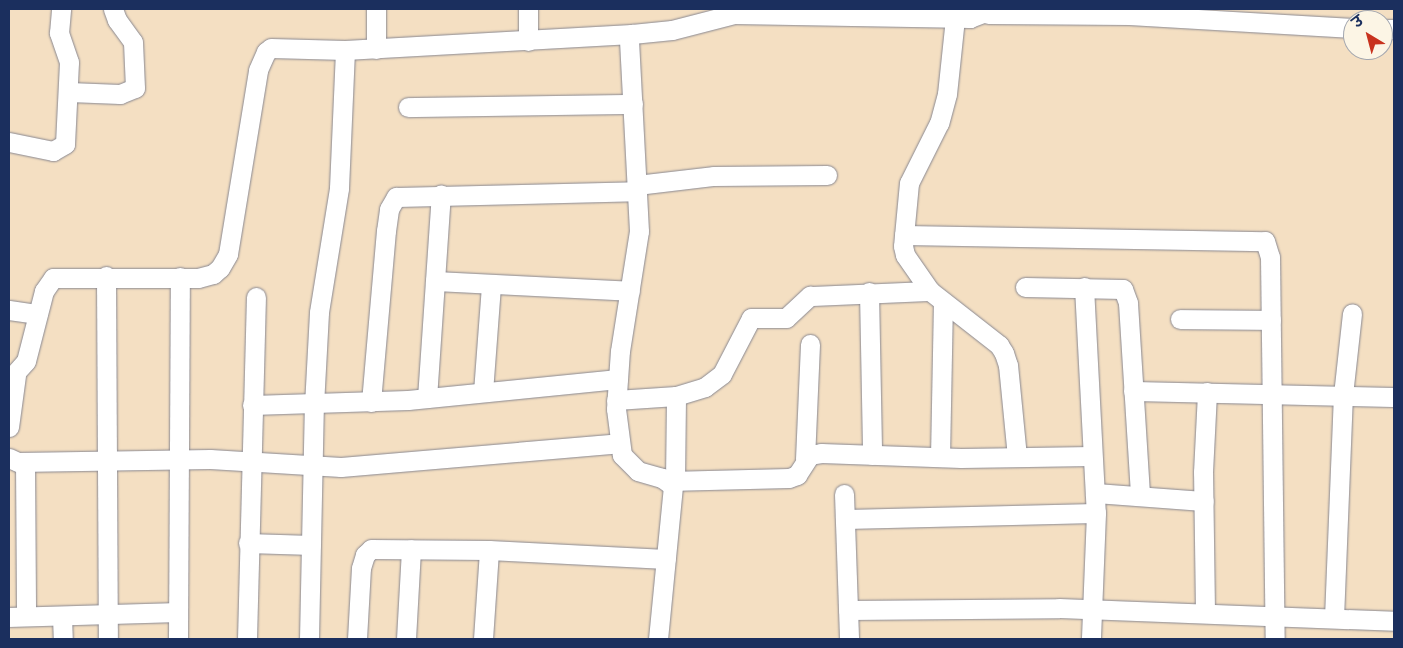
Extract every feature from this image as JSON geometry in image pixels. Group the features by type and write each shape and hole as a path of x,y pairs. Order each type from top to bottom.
{"street":[{"path":"9,142 53,151 61,149 67,135 69,54 59,33 61,9"},
{"path":"69,92 120,94 135,88 133,42 117,20 113,9"},
{"path":"376,9 376,49"},
{"path":"528,9 528,41"},
{"path":"9,426 12,378 26,361 44,291 53,278 106,276 180,278 213,274 228,254 258,70 266,52 271,48 345,50 528,41 672,30 734,14 810,12 899,14 955,18 991,11 1343,27"},
{"path":"955,18 948,94 939,123 909,183 904,235 905,256 936,297 999,345 1004,353 1008,365 1017,457"},
{"path":"632,34 629,40 637,188 638,247 630,291 616,400 619,443 629,465 638,471 672,481 789,478 797,475 805,459 810,344"},
{"path":"309,639 314,405 319,312 339,188 345,50"},
{"path":"408,107 633,104"},
{"path":"371,402 388,209 392,202 402,195 637,188 714,176 827,175"},
{"path":"427,398 441,194"},
{"path":"904,235 1264,241 1270,257 1272,320 1275,639"},
{"path":"106,276 108,639"},
{"path":"178,639 177,458 180,278"},
{"path":"435,281 630,291"},
{"path":"484,392 491,285"},
{"path":"1025,287 1123,289 1128,303 1140,496"},
{"path":"1084,287 1096,513 1092,639"},
{"path":"616,400 676,396 705,387 722,374 751,318 786,318 810,296 869,292 936,297"},
{"path":"869,292 872,455"},
{"path":"247,639 248,543 256,297"},
{"path":"936,297 940,457"},
{"path":"9,310 38,314"},
{"path":"1334,618 1343,395 1352,314"},
{"path":"1180,319 1272,320"},
{"path":"252,405 314,405 371,402 618,379"},
{"path":"1133,391 1394,397"},
{"path":"1205,612 1204,501 1207,392"},
{"path":"658,639 673,494 676,396"},
{"path":"178,612 18,616 17,460 177,458 313,466 389,464 619,443"},
{"path":"805,459 821,453 940,457 1092,456"},
{"path":"1095,493 1204,501"},
{"path":"844,494 849,639"},
{"path":"845,518 1096,513"},
{"path":"248,543 311,545"},
{"path":"357,639 359,578 365,555 371,549 489,550 666,560"},
{"path":"406,639 411,549"},
{"path":"483,639 489,550"},
{"path":"848,610 1092,609 1394,620"},
{"path":"62,616 63,639"}]}
